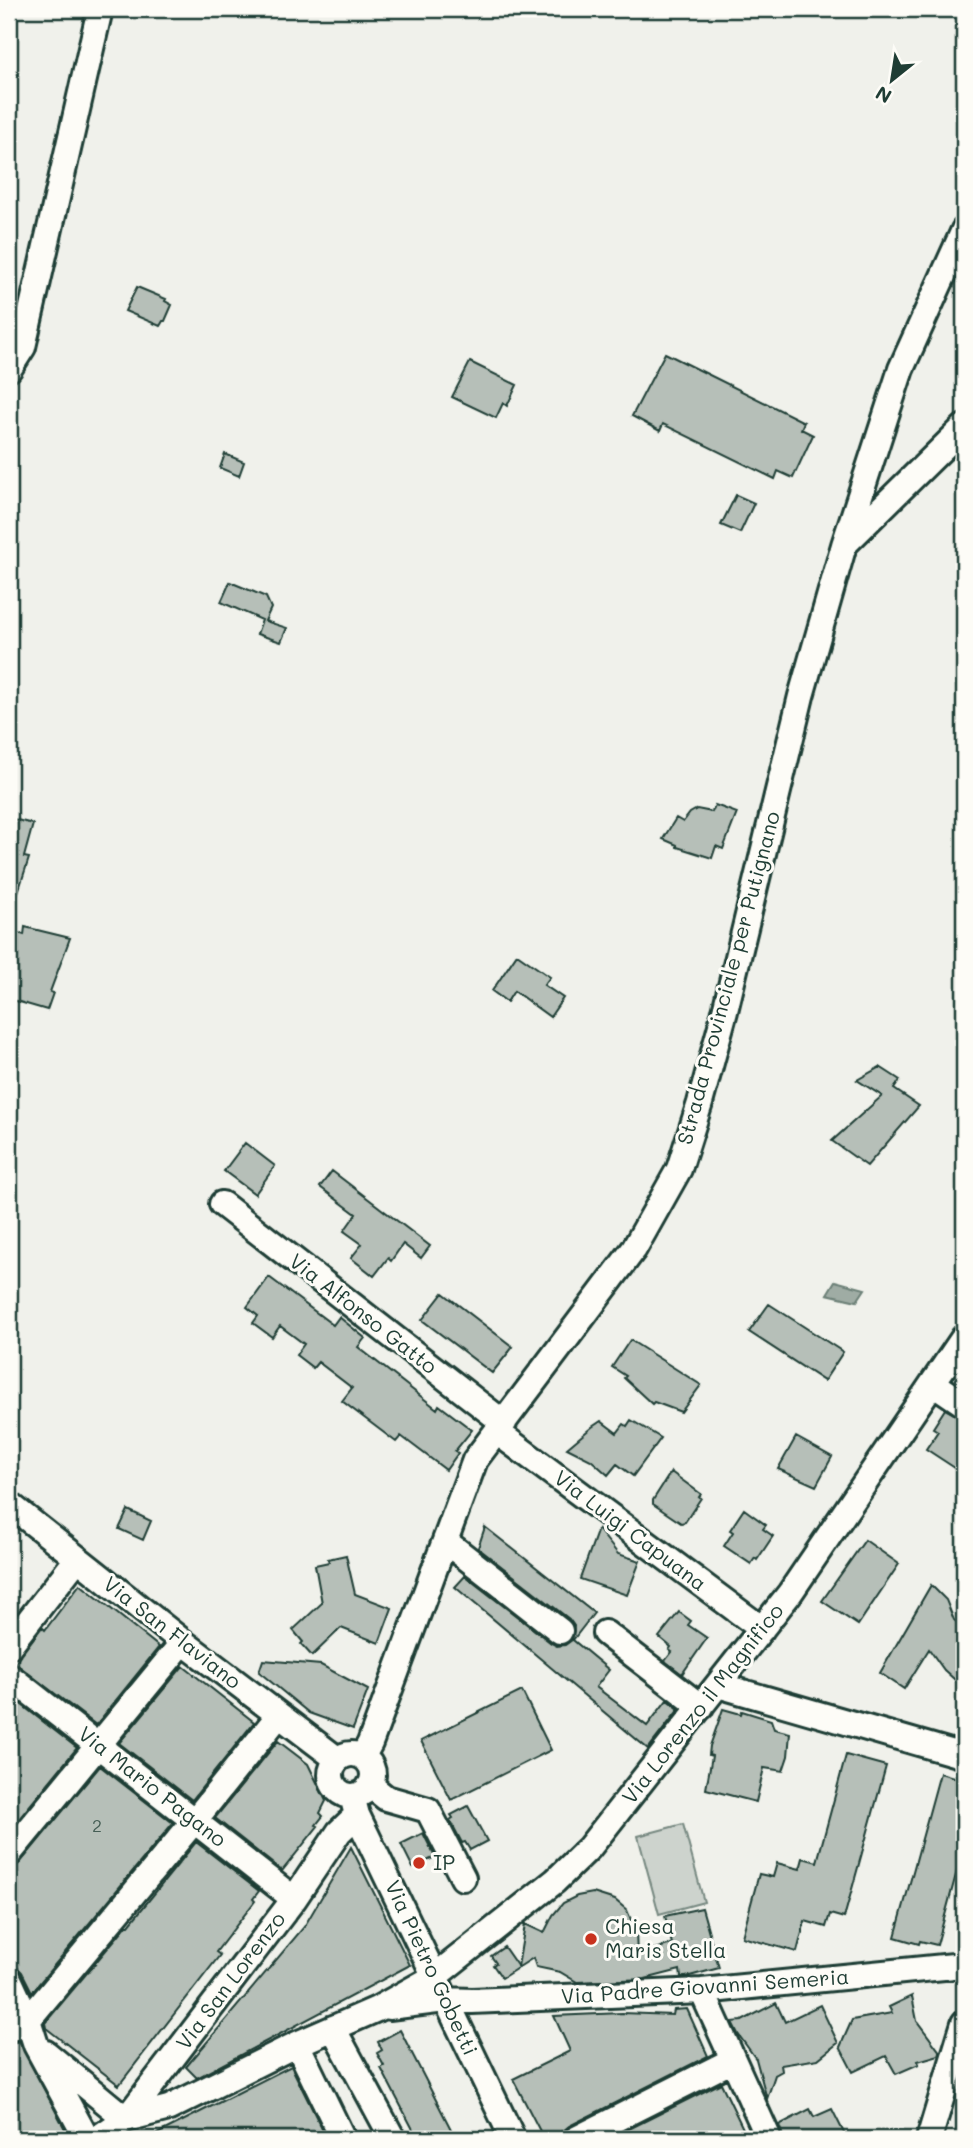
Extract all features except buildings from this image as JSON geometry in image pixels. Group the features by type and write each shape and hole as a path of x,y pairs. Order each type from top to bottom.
{"street":[{"path":"9,369 23,347 100,9"},
{"name":"Strada Provinciale per Putignano","path":"363,1756 475,1460 634,1249 679,1169 721,1024 801,696 844,545 901,369 964,230"},
{"path":"844,545 964,427"},
{"name":"Via Alfonso Gatto","path":"222,1204 500,1427"},
{"name":"Via Lorenzo il Magnifico","path":"126,2119 169,2108 297,2044 377,2009 434,1977 555,1881 589,1848 790,1593 964,1337"},
{"path":"933,1383 964,1404"},
{"name":"Via Luigi Capuana","path":"500,1427 762,1629"},
{"name":"Via San Flaviano","path":"9,1504 183,1642 337,1759"},
{"path":"445,1541 560,1631"},
{"path":"9,1646 77,1559"},
{"path":"605,1633 701,1707"},
{"path":"9,1854 183,1642"},
{"name":"Via Mario Pagano","path":"9,1676 294,1899"},
{"path":"718,1685 964,1756"},
{"path":"18,2024 195,1820 279,1715"},
{"path":"360,1799 373,1769 363,1756 346,1754 337,1759 331,1769 331,1780 341,1793 360,1799 386,1798 428,1810 463,1878"},
{"name":"Via Pietro Gobetti","path":"360,1799 434,1977 513,2139"},
{"name":"Via San Lorenzo","path":"96,2139 126,2119 294,1899 360,1799"},
{"name":"Via Padre Giovanni Semeria","path":"445,2000 702,1991 964,1965"},
{"path":"9,1979 18,2024 36,2045 126,2119"},
{"path":"702,1991 769,2139"},
{"name":"Via Lorenzo il Magnifico","path":"377,2009 445,2000"},
{"path":"929,2139 964,2023"},
{"path":"333,2028 393,2139"},
{"path":"297,2044 343,2139"},
{"path":"36,2045 87,2139"},
{"path":"576,2139 733,2060"}],"shaded area":[{"path":"835,1281 865,1289 857,1301 827,1294"},
{"path":"683,1824 704,1902 659,1914 638,1836"}],"place":[{"name":"IP","path":"419,1863"},
{"name":"Chiesa Maris Stella","path":"591,1939"}]}
